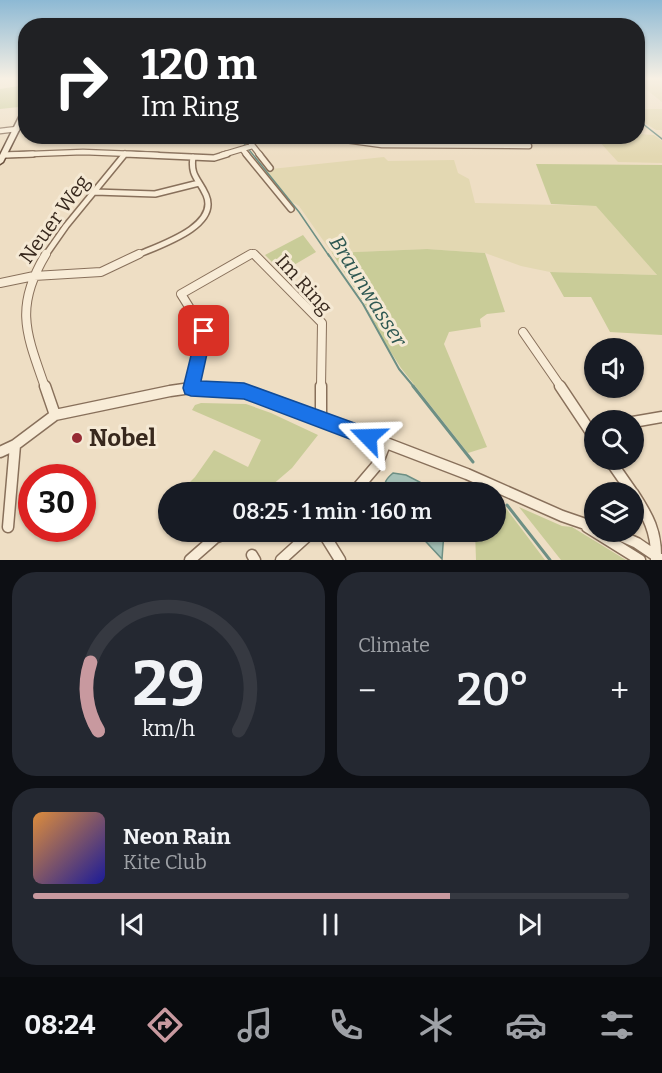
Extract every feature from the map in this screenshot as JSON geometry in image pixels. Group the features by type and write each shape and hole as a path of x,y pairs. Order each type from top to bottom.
{"main road":[{"path":"2,158 17,129"}],"street":[{"path":"0,131 17,129"},
{"path":"375,144 529,146"},
{"path":"2,158 69,152 214,158 251,146 270,168"},
{"path":"243,150 291,208"},
{"name":"Neuer Weg","path":"55,416 25,316 25,304 34,276 60,235 125,154"},
{"path":"0,283 34,276 101,272 194,228 206,217 209,208 207,197 190,170 193,157"},
{"path":"95,192 155,194 199,183"},
{"name":"Im Ring","path":"191,388 204,331 181,294 253,253 322,323 321,418"},
{"path":"523,332 584,420"},
{"path":"0,453 55,416 191,388 244,391 467,474 584,523"},
{"path":"644,420 662,417"},
{"path":"365,482 374,473 383,455 385,444"},
{"path":"8,527 15,445"},
{"path":"644,510 657,533 658,559"},
{"path":"190,560 210,542"},
{"path":"281,560 301,542"},
{"path":"329,542 340,560"},
{"path":"610,542 640,560"},
{"path":"635,542 658,559"}],"shaded area":[{"path":"645,109 662,109 662,130 656,130 645,123"},
{"path":"645,134 654,135 662,141 662,163 618,162 602,144 645,144"},
{"path":"384,157 388,161 454,160 458,173 469,179 475,203 596,206 657,275 550,272 521,266 485,253 427,249 332,253 299,206 287,199 262,170"},
{"path":"393,473 406,475 420,482 386,482"},
{"path":"426,542 443,542 442,559"}],"green space":[{"path":"0,104 18,104 18,107 0,109"},
{"path":"536,164 662,165 662,335 610,332 591,297 564,297 550,272 657,275 596,206 551,204"},
{"path":"303,235 316,252 282,272 265,255"},
{"path":"427,249 485,253 505,312 487,314 480,319 481,327 449,332 444,344 487,447 468,453 401,368 366,306 332,253"},
{"path":"201,403 246,404 318,435 292,468 276,482 190,482 214,450 248,467 261,440 192,410 195,405"},
{"path":"519,507 562,526 572,527 584,534 584,542 597,542 626,560 561,560"},
{"path":"506,508 545,560 476,560 475,542 506,542"}],"waterway":[{"path":"645,126 662,139"},
{"name":"Braunwasser","path":"244,144 299,212 329,256"},
{"name":"Braunwasser","path":"328,254 363,304 399,369 414,387"},
{"name":"Braunwasser","path":"413,386 473,462"},
{"name":"Braunwasser","path":"507,505 550,560"}],"place":[{"name":"Nobel","path":"77,438"}],"route":[{"path":"204,331 191,388 244,391 368,437"}]}
